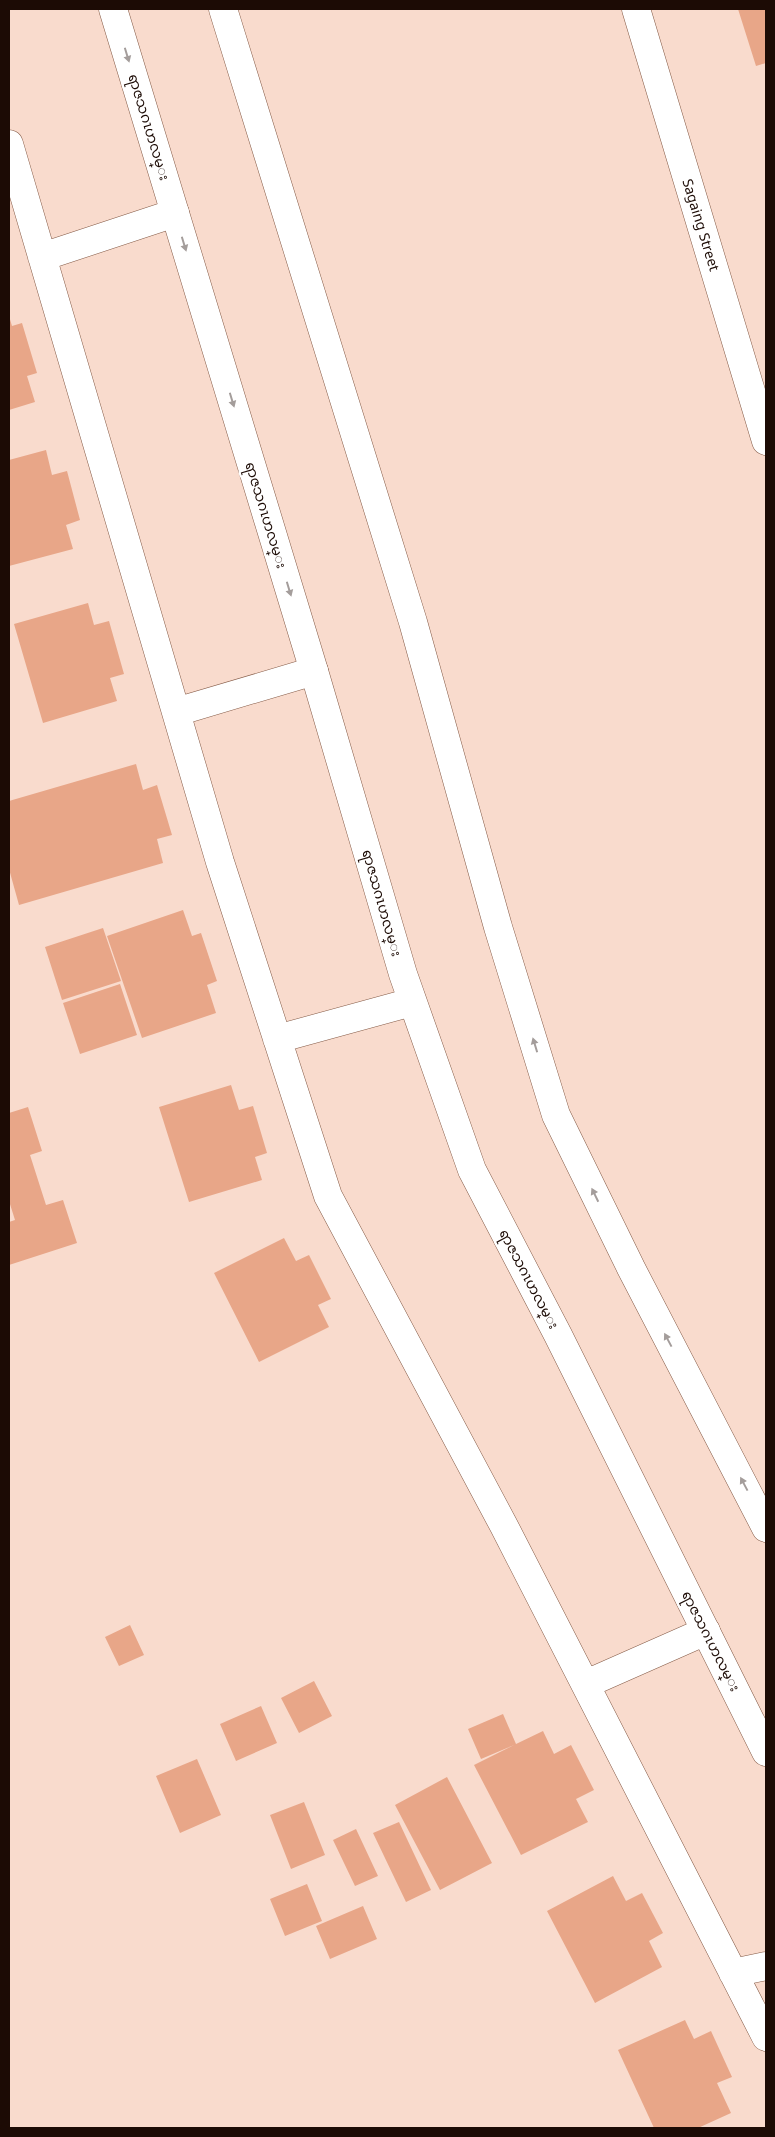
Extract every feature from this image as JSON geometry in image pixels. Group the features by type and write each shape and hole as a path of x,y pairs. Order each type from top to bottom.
{"main road":[{"name":"ရာဇသဂၤဟလမ္း","path":"113,9 314,671 412,1002 472,1170 558,1335 766,1752"},
{"path":"224,9 412,622 498,927 556,1114 630,1268 766,1528"},
{"name":"Sagaing Street","path":"636,9 766,441"},
{"path":"9,144 220,862 328,1196 586,1684 766,2037"},
{"path":"42,257 175,213"},
{"path":"176,712 314,671"},
{"path":"277,1039 412,1002"},
{"path":"586,1684 706,1631"},
{"path":"733,1973 766,1966"}],"building":[{"path":"738,9 766,9 766,63 756,66"},
{"path":"9,316 12,326 22,323 37,373 27,376 35,402 9,410"},
{"path":"46,450 52,475 67,471 80,520 66,525 73,549 9,566 9,460"},
{"path":"88,603 94,625 109,621 124,674 110,678 117,701 43,723 14,624"},
{"path":"136,764 143,790 157,785 172,835 157,839 163,863 19,905 9,869 9,801"},
{"path":"183,910 192,936 201,933 217,981 207,985 216,1013 142,1038 107,936"},
{"path":"103,928 121,981 62,1000 45,947"},
{"path":"120,984 137,1035 80,1054 63,1003"},
{"path":"231,1085 239,1110 253,1106 267,1153 255,1157 262,1180 189,1202 159,1107"},
{"path":"28,1107 42,1151 30,1155 46,1205 63,1200 77,1243 9,1265 9,1222 15,1220 9,1201 9,1113"},
{"path":"284,1238 296,1261 309,1255 331,1299 318,1305 329,1327 259,1362 214,1273"},
{"path":"130,1625 144,1655 119,1666 105,1637"},
{"path":"314,1681 332,1716 299,1733 281,1698"},
{"path":"261,1706 277,1743 236,1761 220,1724"},
{"path":"503,1714 516,1744 543,1731 554,1754 571,1745 594,1790 576,1799 588,1822 521,1855 474,1765 514,1745 481,1759 468,1729"},
{"path":"197,1759 221,1815 180,1833 156,1776"},
{"path":"447,1777 492,1863 440,1890 395,1805"},
{"path":"304,1802 325,1855 291,1869 270,1815"},
{"path":"399,1822 431,1890 406,1902 373,1833"},
{"path":"356,1829 378,1876 355,1886 333,1840"},
{"path":"613,1876 626,1901 642,1893 663,1933 649,1941 662,1967 595,2003 547,1911"},
{"path":"307,1884 322,1921 285,1936 270,1899"},
{"path":"363,1906 377,1939 330,1959 316,1926"},
{"path":"685,2020 694,2039 711,2031 732,2077 717,2083 731,2113 698,2128 654,2128 618,2050"}]}
